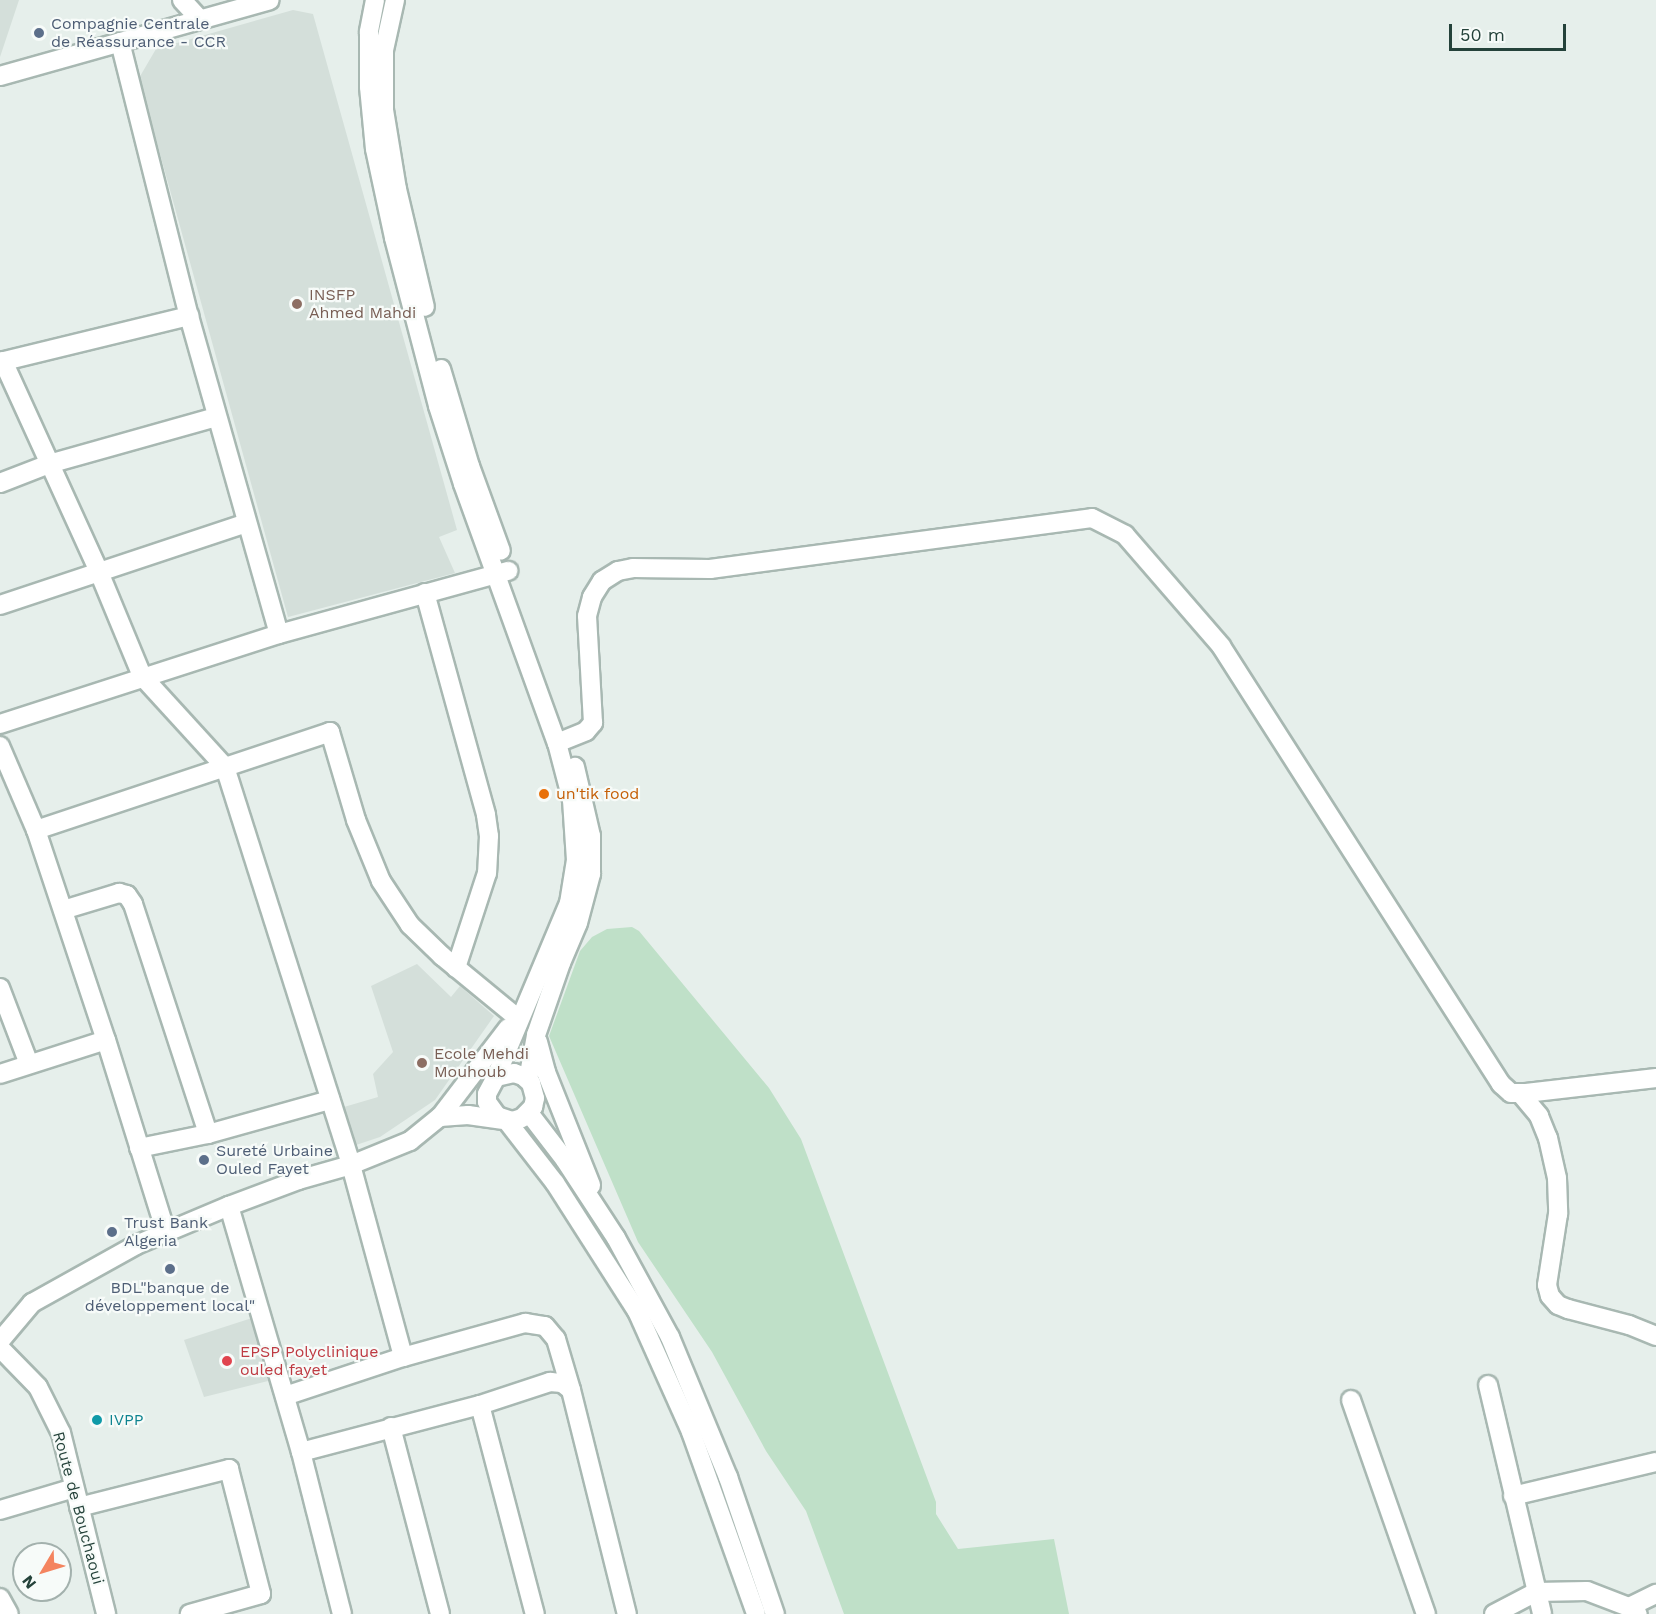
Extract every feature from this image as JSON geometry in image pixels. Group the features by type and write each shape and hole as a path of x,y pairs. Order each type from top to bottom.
{"street":[{"path":"182,0 200,19"},
{"path":"0,76 270,0"},
{"path":"375,0 369,32 369,76 375,149 394,238 438,406 463,484 502,572"},
{"path":"395,0 384,50 384,110 398,189 434,349 502,572 562,741 591,836 591,874 578,923 536,1035 528,1080"},
{"path":"120,42 216,417 279,634"},
{"path":"189,316 2,362 99,572 142,676 225,767 351,1165 403,1357"},
{"path":"0,483 49,464 216,417"},
{"path":"562,741 586,731 593,723 587,616 592,597 602,581 618,571 633,568 710,569 1092,518 1108,524 1125,535 1221,646 1501,1084 1511,1093 1520,1093 1656,1078"},
{"path":"0,605 247,523"},
{"path":"0,724 142,676 279,634 502,572"},
{"path":"425,593 486,815 489,836 487,873 456,968"},
{"path":"36,830 330,732 356,820 381,881 410,926 515,1017"},
{"path":"562,741 572,800 576,860 569,903 496,1078 487,1094 487,1102 496,1116 506,1121 555,1183 637,1311 691,1432 756,1614"},
{"path":"0,746 36,830 63,909 165,1233"},
{"path":"63,909 119,893 127,896 133,904 208,1134"},
{"path":"440,1117 496,1047 533,985"},
{"path":"0,988 29,1064"},
{"path":"536,1035 546,1072 575,1147 616,1238 670,1337 696,1394 759,1562 775,1614"},
{"path":"0,1074 106,1040"},
{"path":"0,1341 32,1303 136,1245 229,1206 298,1180 351,1165 410,1141 440,1117 496,1078 514,1073 528,1080 534,1089 535,1098 529,1113 522,1118 506,1121 468,1115 440,1117"},
{"path":"1520,1093 1539,1116 1548,1138 1557,1178 1558,1214 1547,1284 1550,1296 1558,1305 1568,1309 1629,1325 1656,1336"},
{"path":"139,1148 208,1134 330,1100"},
{"path":"529,1113 565,1160 616,1238"},
{"path":"229,1206 301,1452 342,1614"},
{"path":"285,1396 403,1357 525,1323 545,1326 556,1339 571,1390 627,1614"},
{"name":"Route de Bouchaoui","path":"0,1348 38,1387 61,1433 106,1614"},
{"path":"301,1452 480,1405 550,1383 562,1383 571,1390"},
{"path":"1488,1385 1542,1614"},
{"path":"1351,1400 1426,1614"},
{"path":"480,1405 535,1614"},
{"path":"391,1427 440,1614"},
{"path":"1513,1496 1656,1462"},
{"path":"79,1507 229,1469 261,1594 190,1614"},
{"path":"0,1510 74,1488"},
{"path":"1494,1614 1500,1608 1536,1592 1587,1591 1633,1610 1656,1594"},
{"path":"0,1598 9,1614"}],"shaded area":[{"path":"0,0 19,0 0,57"},
{"name":"INSFP Ahmed Mahdi","path":"293,10 313,14 457,530 439,537 455,573 288,617 139,78 156,49"},
{"name":"Ecole Mehdi Mouhoub","path":"417,964 451,997 460,986 494,1016 435,1100 380,1137 356,1145 344,1107 378,1097 373,1074 393,1052 371,986"},
{"name":"EPSP Polyclinique ouled fayet","path":"252,1318 268,1381 204,1397 184,1340"}],"green space":[{"path":"632,927 639,931 769,1088 801,1139 936,1502 936,1514 958,1549 1054,1539 1069,1614 844,1614 806,1511 766,1451 712,1352 638,1242 549,1036 580,951 592,937 607,929"}],"place":[{"name":"Compagnie Centrale de Réassurance - CCR","path":"39,33"},
{"name":"INSFP Ahmed Mahdi","path":"297,304"},
{"name":"un'tik food","path":"544,794"},
{"name":"Ecole Mehdi Mouhoub","path":"422,1063"},
{"name":"Sureté Urbaine Ouled Fayet","path":"204,1160"},
{"name":"Trust Bank Algeria","path":"112,1232"},
{"name":"BDL\"banque de développement local\"","path":"170,1269"},
{"name":"EPSP Polyclinique ouled fayet","path":"227,1361"},
{"name":"IVPP","path":"97,1420"}]}
